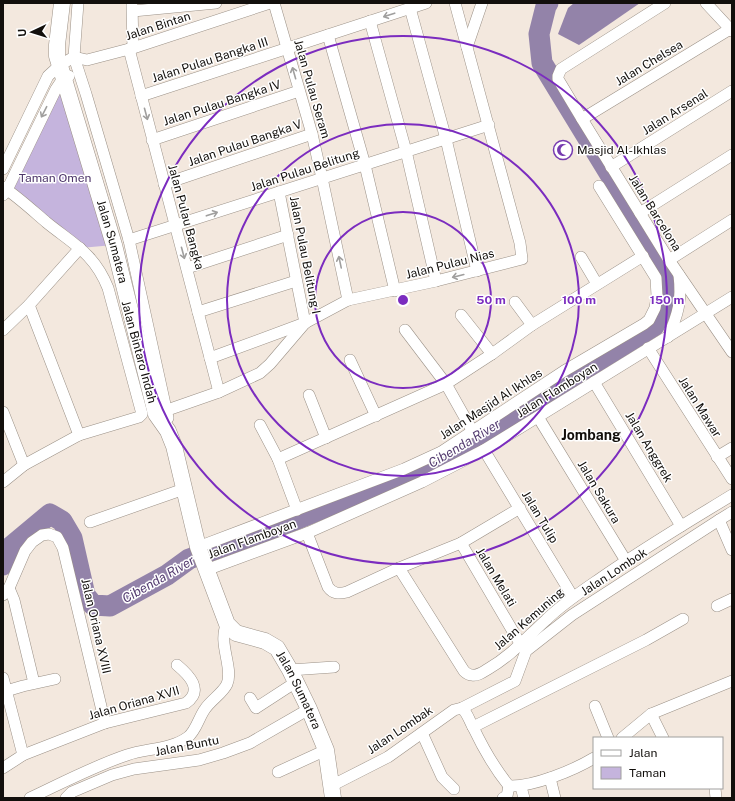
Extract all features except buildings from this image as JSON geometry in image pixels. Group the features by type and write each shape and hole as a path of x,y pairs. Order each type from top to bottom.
{"street":[{"name":"Jalan Sumatera","path":"62,3 57,56 86,94 129,240 161,412"},
{"name":"Jalan Sumatera","path":"78,3 74,57 67,71 161,412 174,446 202,559 227,624 236,633 265,641 277,648 293,676 326,750 332,792"},
{"name":"Jalan Bintan","path":"132,7 216,3"},
{"name":"Jalan Bintan","path":"74,57 87,60 131,49 256,5 270,3"},
{"name":"Jalan Pulau Seram","path":"274,3 312,134 348,300"},
{"name":"Jalan Pulau Bangka III","path":"141,96 426,3"},
{"name":"Jalan Pulau Nias","path":"161,412 219,392 260,373 305,323 348,300 395,291 477,271 522,258 520,242 455,3"},
{"path":"467,47 482,3"},
{"name":"Jalan Barcelona","path":"665,3 562,69 558,76 560,84 669,260 732,352"},
{"path":"706,3 731,30"},
{"name":"Jalan Pulau Bangka","path":"132,7 131,49 141,96 219,392"},
{"path":"410,8 446,139 477,271"},
{"path":"370,21 406,151 436,281"},
{"name":"Jalan Chelsea","path":"582,119 731,30"},
{"path":"328,35 365,165 395,291"},
{"path":"4,191 74,57"},
{"path":"3,169 48,76 67,71 87,60"},
{"name":"Jalan Pulau Bangka IV","path":"152,140 299,91"},
{"name":"Jalan Arsenal","path":"611,167 732,91"},
{"name":"Jalan Pulau Belitung","path":"129,240 489,125"},
{"name":"Jalan Pulau Bangka V","path":"164,184 312,134"},
{"path":"640,213 732,155"},
{"name":"Jalan Masjid Al Ikhlas","path":"202,559 297,510 404,470 441,452 564,371 649,320 655,308 657,287 656,278 599,186"},
{"name":"Jalan Bintaro Indah","path":"3,482 24,465 79,436 139,417 142,414 108,288 95,263 80,248 4,191"},
{"name":"Jalan Pulau Belitung I","path":"279,192 305,323"},
{"path":"669,260 732,220"},
{"path":"187,268 288,235"},
{"path":"3,330 29,305 80,248"},
{"path":"278,459 446,384 492,354 532,325 643,256"},
{"path":"581,257 597,284"},
{"path":"668,337 676,320 679,308 679,275"},
{"path":"198,312 296,281"},
{"name":"Jalan Flamboyan","path":"202,559 307,533 422,482 484,450 648,348 707,314 732,297"},
{"path":"515,302 532,325"},
{"path":"29,305 79,436"},
{"path":"460,315 492,354"},
{"path":"210,358 305,323"},
{"path":"405,330 446,384 473,432"},
{"name":"Jalan Mawar","path":"648,348 732,479"},
{"path":"350,360 376,416"},
{"name":"Jalan Anggrek","path":"594,382 681,526"},
{"path":"309,395 326,438"},
{"path":"3,412 24,465"},
{"name":"Jalan Sakura","path":"538,417 626,561"},
{"path":"260,425 278,459 297,510"},
{"path":"717,457 732,448"},
{"name":"Jalan Tulip","path":"484,450 573,597"},
{"path":"90,522 184,489"},
{"name":"Jalan Kemuning","path":"399,568 464,671 472,676 503,660 521,645 546,619 573,597 626,561 732,495"},
{"name":"Jalan Flamboyan","path":"307,533 328,587 331,591 337,593 347,592 399,568 461,543 520,508"},
{"name":"Jalan Lombok","path":"462,708 515,681 526,651 572,615 732,512"},
{"path":"718,520 732,550"},
{"name":"Jalan Oriana XVIII","path":"6,591 32,542 42,535 49,534 57,537 64,548 105,723"},
{"name":"Jalan Melati","path":"461,543 521,645"},
{"path":"6,591 14,600 34,683"},
{"path":"717,606 732,599"},
{"path":"473,728 646,640 683,619"},
{"path":"30,798 101,764 130,754 165,747 190,736 206,708 227,685 229,676 224,629 227,624"},
{"name":"Jalan Oriana XVII","path":"3,768 23,755 105,723 186,703 192,698 195,692 193,683 188,675 177,665"},
{"path":"250,698 256,708 293,676 334,667"},
{"path":"3,678 23,755"},
{"path":"6,691 34,683 55,680"},
{"path":"623,737 651,714 732,681"},
{"path":"595,706 608,737"},
{"path":"462,708 466,712 473,728 502,777 509,786 521,787 550,778 593,758"},
{"name":"Jalan Lombak","path":"332,792 388,757 454,710 462,708"},
{"name":"Jalan Buntu","path":"66,798 72,792 112,775 126,771 199,760 223,753 250,743 309,709"},
{"path":"651,714 662,737"},
{"path":"422,733 442,777 454,788"},
{"path":"278,772 326,750"},
{"path":"550,778 555,798"},
{"path":"503,798 507,796 509,786"},
{"path":"521,787 524,798"}],"green space":[{"name":"Taman Omen","path":"64,79 114,245 80,248 7,190"}],"shaded area":[{"path":"574,3 640,3 579,45 558,34 568,8"}],"waterway":[{"name":"Cibenda River","path":"3,565 8,549 50,514 62,521 72,538 85,595 93,605 110,606 167,575 189,559 280,526 430,465 654,326 665,303 667,281 664,263 542,63 539,34 548,3"}],"place":[{"name":"Masjid Al-Ikhlas","path":"563,150"}],"district":[{"name":"Jombang","path":"591,435"}]}
